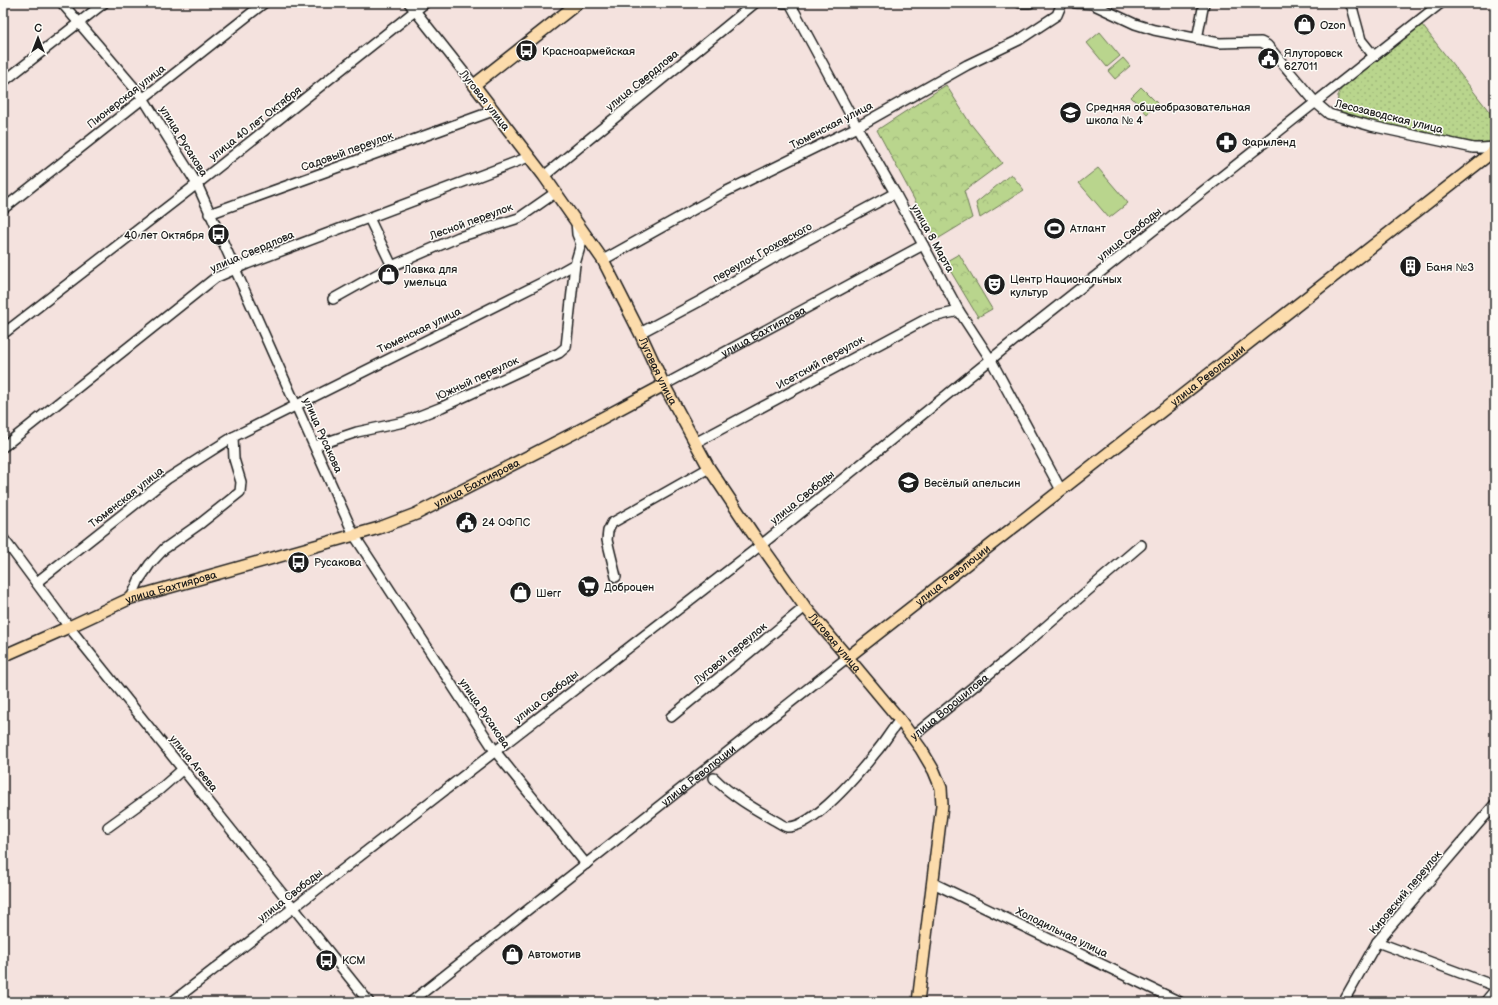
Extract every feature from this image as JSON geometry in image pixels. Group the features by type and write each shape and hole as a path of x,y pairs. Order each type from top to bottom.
{"main road":[{"path":"474,85 578,3"},
{"name":"Луговая улица","path":"474,85 544,176 603,260 640,333 664,385 709,468 805,607 900,720 912,737"},
{"name":"улица Революции","path":"848,657 1495,150"},
{"name":"улица Бахтиярова","path":"3,656 132,598 379,528 416,514 664,385"},
{"name":"улица Ворошилова","path":"912,737 934,771 941,788 942,805 918,1002"}],"street":[{"name":"улица Русакова","path":"62,3 143,98 197,184 209,214 354,535 495,751 586,864"},
{"path":"3,82 104,3"},
{"name":"Пионерская улица","path":"3,209 264,3"},
{"name":"Луговая улица","path":"409,3 474,85"},
{"name":"улица 40 лет Октября","path":"3,334 197,184 425,3"},
{"name":"улица Свердлова","path":"544,176 755,3"},
{"name":"улица 8 Марта","path":"783,3 790,3 856,127 895,193 959,311 991,360 1061,490"},
{"path":"1020,3 1030,3"},
{"name":"Тюменская улица","path":"603,260 725,192 856,127 967,65 1019,40 1058,15 1062,3"},
{"name":"Лесозаводская улица","path":"1075,3 1092,4 1135,24 1154,30 1219,43 1261,42 1316,103 1329,114 1371,126 1473,148 1495,146"},
{"path":"1197,39 1204,3"},
{"name":"улица Свободы","path":"172,1002 761,545 1241,160 1316,103 1441,3"},
{"path":"1351,5 1361,40 1374,56"},
{"name":"Садовый переулок","path":"209,214 493,111"},
{"name":"улица Свердлова","path":"3,448 215,278 235,269 529,157"},
{"name":"Лесной переулок","path":"333,299 392,266 459,237 519,218 555,193"},
{"name":"переулок Гроховского","path":"640,333 702,300 770,260 895,193"},
{"path":"369,218 392,266"},
{"path":"575,264 581,244 577,234 576,221"},
{"name":"улица Бахтиярова","path":"664,385 923,245"},
{"name":"Тюменская улица","path":"37,582 167,479 233,437 543,282 575,264"},
{"name":"Южный переулок","path":"315,446 357,432 404,422 442,407 559,353 566,347 575,264"},
{"name":"Исетский переулок","path":"695,443 928,318 959,311"},
{"path":"132,598 139,580 150,564 164,549 240,492 241,482 234,460 233,437"},
{"path":"616,577 608,540 608,531 612,523 709,468"},
{"name":"улица Агеева","path":"3,538 69,627 369,1002"},
{"name":"улица Ворошилова","path":"912,737 1022,647 1141,545"},
{"name":"Луговой переулок","path":"671,717 805,607"},
{"name":"улица Революции","path":"411,1002 776,712 848,657"},
{"path":"714,778 752,808 786,827 800,824 814,817 852,780 877,751 900,720"},
{"path":"108,827 159,790 184,769"},
{"name":"Кировский переулок","path":"1343,1002 1377,942 1495,804"},
{"name":"Холодильная улица","path":"933,883 1180,1002"},
{"path":"1377,942 1495,986"},
{"path":"1485,1002 1495,990"}],"green space":[{"path":"1422,25 1495,119 1495,140 1491,142 1477,143 1358,119 1347,116 1339,108 1338,97 1343,87"},
{"path":"1100,32 1120,56 1107,67 1087,43"},
{"path":"1123,58 1130,66 1115,79 1108,71"},
{"path":"946,85 970,123 1002,163 964,191 972,218 936,240 877,130"},
{"path":"1141,87 1157,103 1147,114 1131,97"},
{"path":"1098,168 1128,203 1109,218 1079,183"},
{"path":"1011,174 1024,190 980,218 976,203"},
{"path":"959,254 992,309 978,317 945,262"}],"place":[{"name":"Ozon","path":"1305,25"},
{"name":"Красноармейская","path":"527,51"},
{"name":"Ялуторовск 627011","path":"1269,59"},
{"name":"Средняя общеобразовательная школа № 4","path":"1070,113"},
{"name":"Фармленд","path":"1226,142"},
{"name":"Атлант","path":"1055,228"},
{"name":"40 лет Октября","path":"219,235"},
{"name":"Баня №3","path":"1411,267"},
{"name":"Лавка для умельца","path":"388,275"},
{"name":"Центр Национальных культур","path":"995,285"},
{"name":"Весёлый апельсин","path":"908,483"},
{"name":"24 ОФПС","path":"467,522"},
{"name":"Русакова","path":"299,562"},
{"name":"Доброцен","path":"589,587"},
{"name":"Шегг","path":"520,593"},
{"name":"Автомотив","path":"513,954"},
{"name":"КСМ","path":"326,960"}]}
